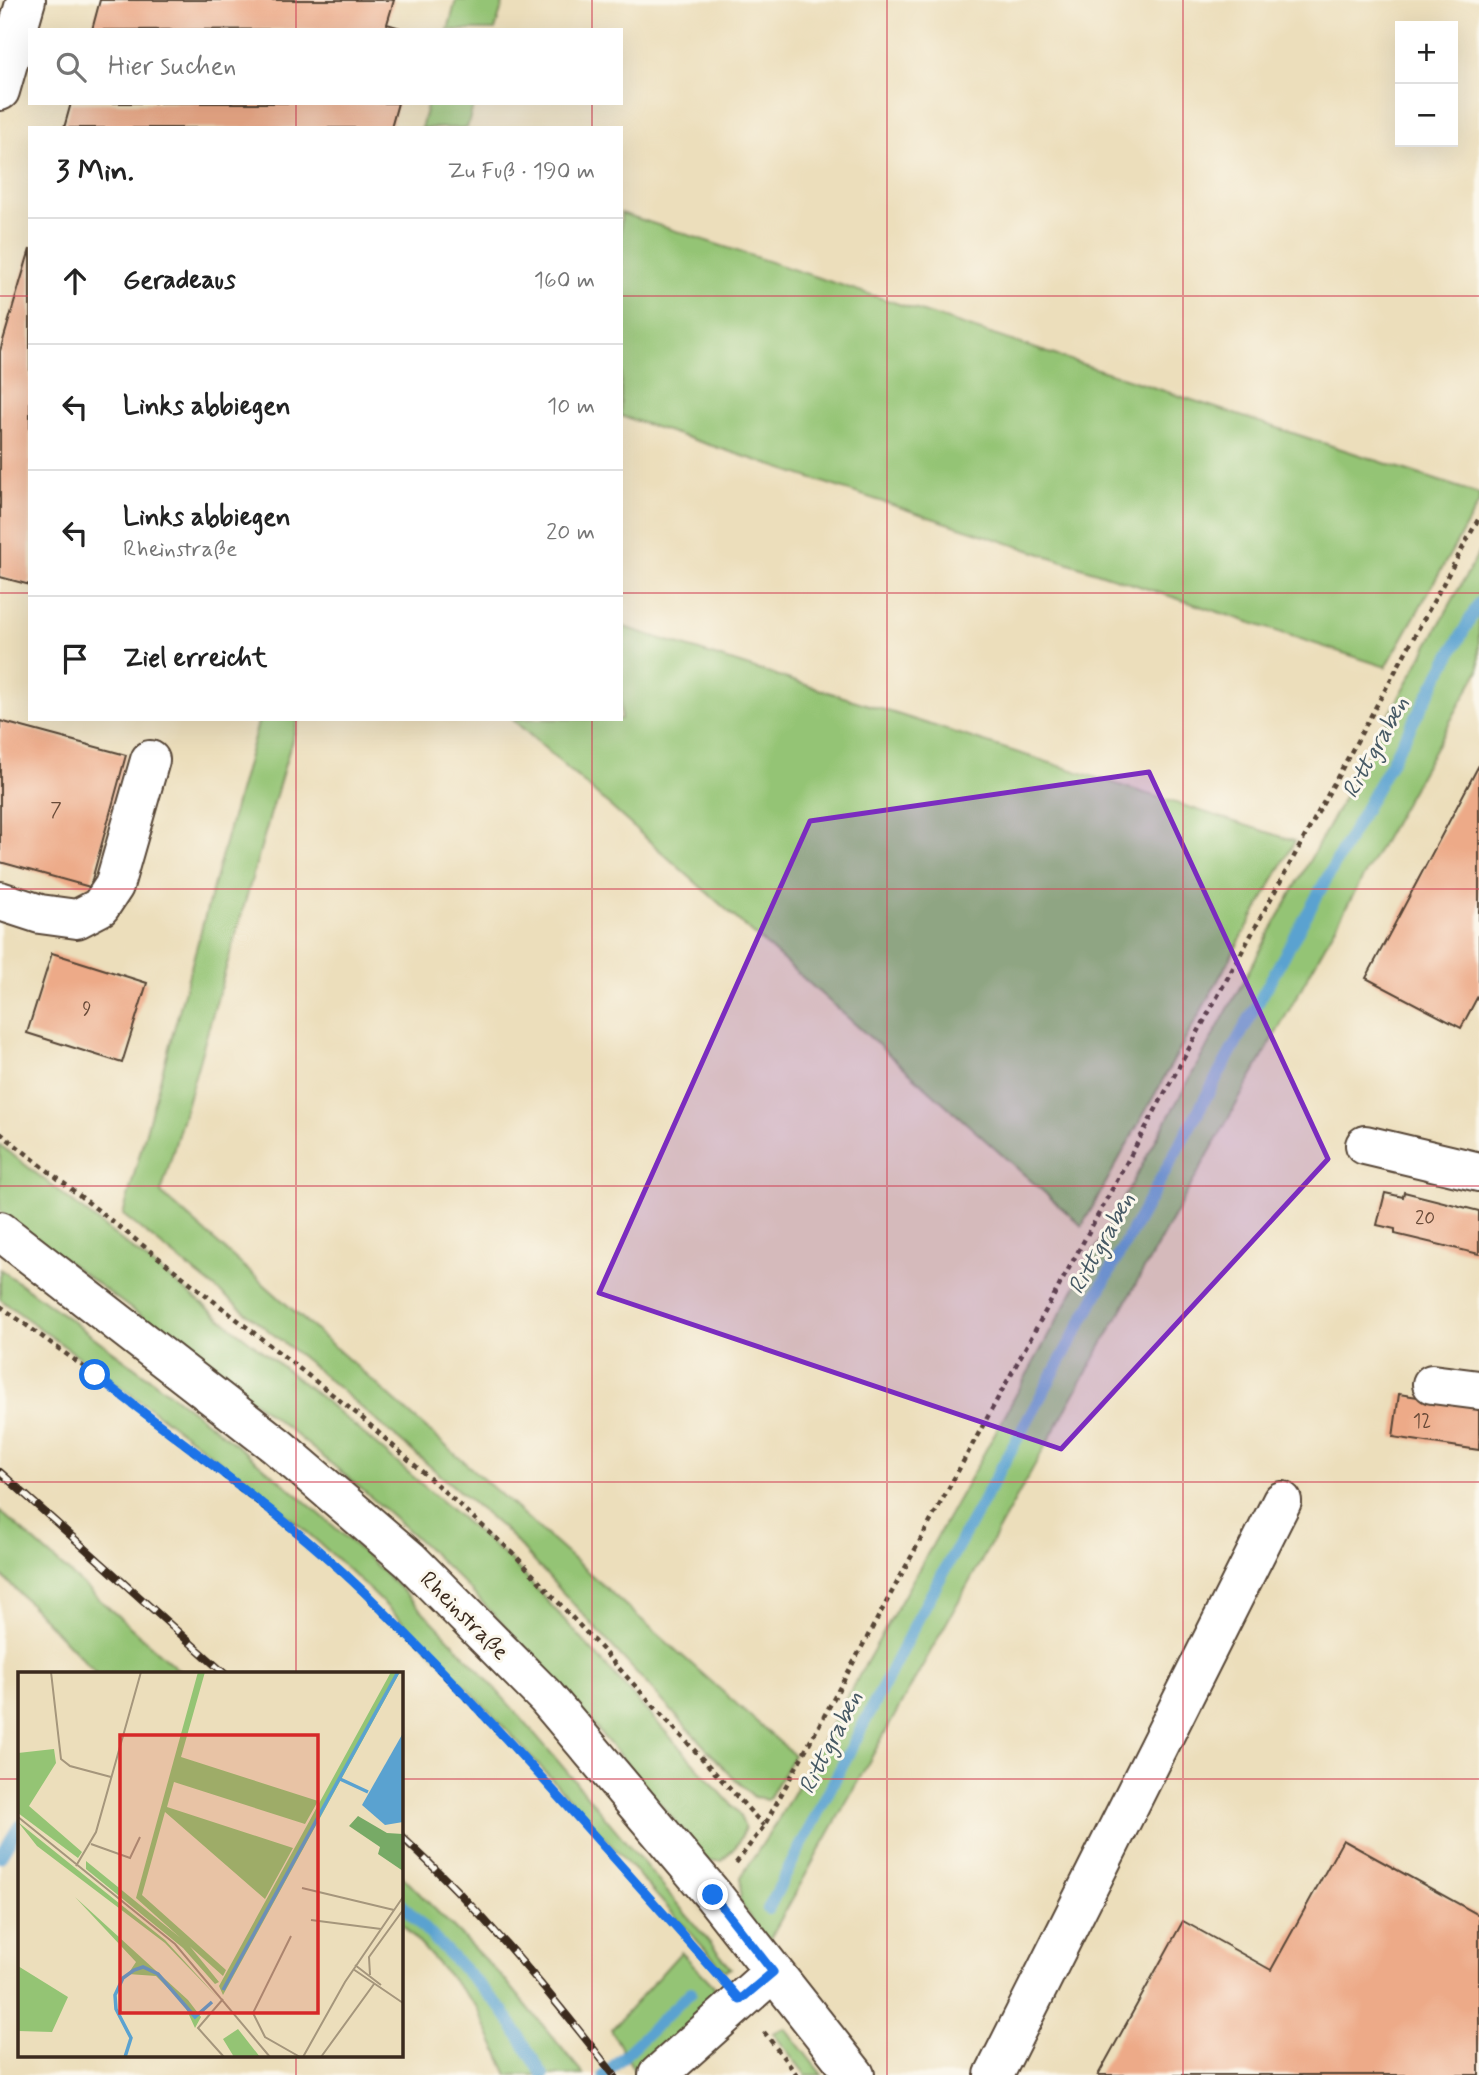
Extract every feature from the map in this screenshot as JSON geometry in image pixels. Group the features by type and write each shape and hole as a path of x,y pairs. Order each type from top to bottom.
{"street":[{"path":"0,91 26,0"},
{"path":"0,901 40,914 78,919 100,907 114,886 150,760"},
{"path":"1365,1145 1479,1172"},
{"name":"Rheinstraße","path":"0,1231 277,1446 410,1560 546,1697 713,1895 855,2075"},
{"path":"1432,1384 1479,1390"},
{"path":"994,2075 1282,1501"},
{"path":"658,2075 773,1972"}],"path":[{"path":"713,1895 764,1826 1479,518"},
{"path":"0,1133 361,1418 513,1553 764,1826"},
{"path":"0,1306 95,1375 313,1546 362,1591 544,1780 740,2000 797,2075"}],"highlighted area":[{"path":"1149,772 1328,1159 1061,1449 599,1293 810,821"}],"green space":[{"path":"456,0 504,0 496,28 449,28"},
{"path":"427,105 473,105 468,126 422,126"},
{"path":"623,214 1479,494 1479,503 1386,667 623,417"},
{"path":"1479,552 1479,670 767,1944 740,1902 741,1877 778,1820 979,1462"},
{"path":"623,627 1295,841 1082,1226 514,721 623,721"},
{"path":"258,721 297,721 161,1193 794,1755 768,1800 754,1797 727,1771 508,1533 308,1362 123,1215"},
{"path":"0,1145 322,1398 513,1563 738,1812 745,1828 738,1844 722,1861 708,1861 532,1656 417,1538 302,1440 0,1211"},
{"path":"0,1269 215,1429 298,1496 392,1580 542,1742 731,1968 725,1971 535,1760 437,1657 336,1558 256,1489 0,1299"},
{"path":"0,1511 181,1672 95,1672 0,1573"},
{"path":"402,1876 507,1982 584,2075 508,2075 477,2007 402,1924"},
{"path":"681,1952 714,1986 714,1998 644,2075 637,2075 611,2030"},
{"path":"785,2028 822,2075 806,2075 773,2033"}],"building":[{"path":"100,0 394,0 387,24 401,28 93,28"},
{"path":"70,105 397,105 392,126 65,126"},
{"path":"28,256 28,584 0,577 0,351"},
{"path":"0,721 126,755 90,887 0,862"},
{"path":"1479,765 1479,994 1461,1028 1366,978"},
{"path":"52,953 147,983 122,1063 27,1033"},
{"path":"1404,1192 1479,1211 1479,1254 1395,1234 1395,1229 1377,1225 1385,1193 1403,1197"},
{"path":"1399,1394 1479,1407 1479,1450 1393,1437"},
{"path":"1343,1840 1479,1915 1479,2075 1098,2075 1183,1921 1271,1970"}],"waterway":[{"name":"Rittgraben","path":"768,1909 922,1611 1479,603"},
{"name":"Rittgraben","path":"0,1857 18,1828"},
{"name":"Rittgraben","path":"402,1905 503,2010 543,2075"},
{"name":"Rittgraben","path":"604,2075 691,1992"}],"railway":[{"path":"0,1472 223,1672"},
{"path":"402,1837 512,1951 614,2075"}],"route":[{"path":"95,1375 313,1546 362,1591 544,1780 740,2000 773,1972 713,1895"}]}
